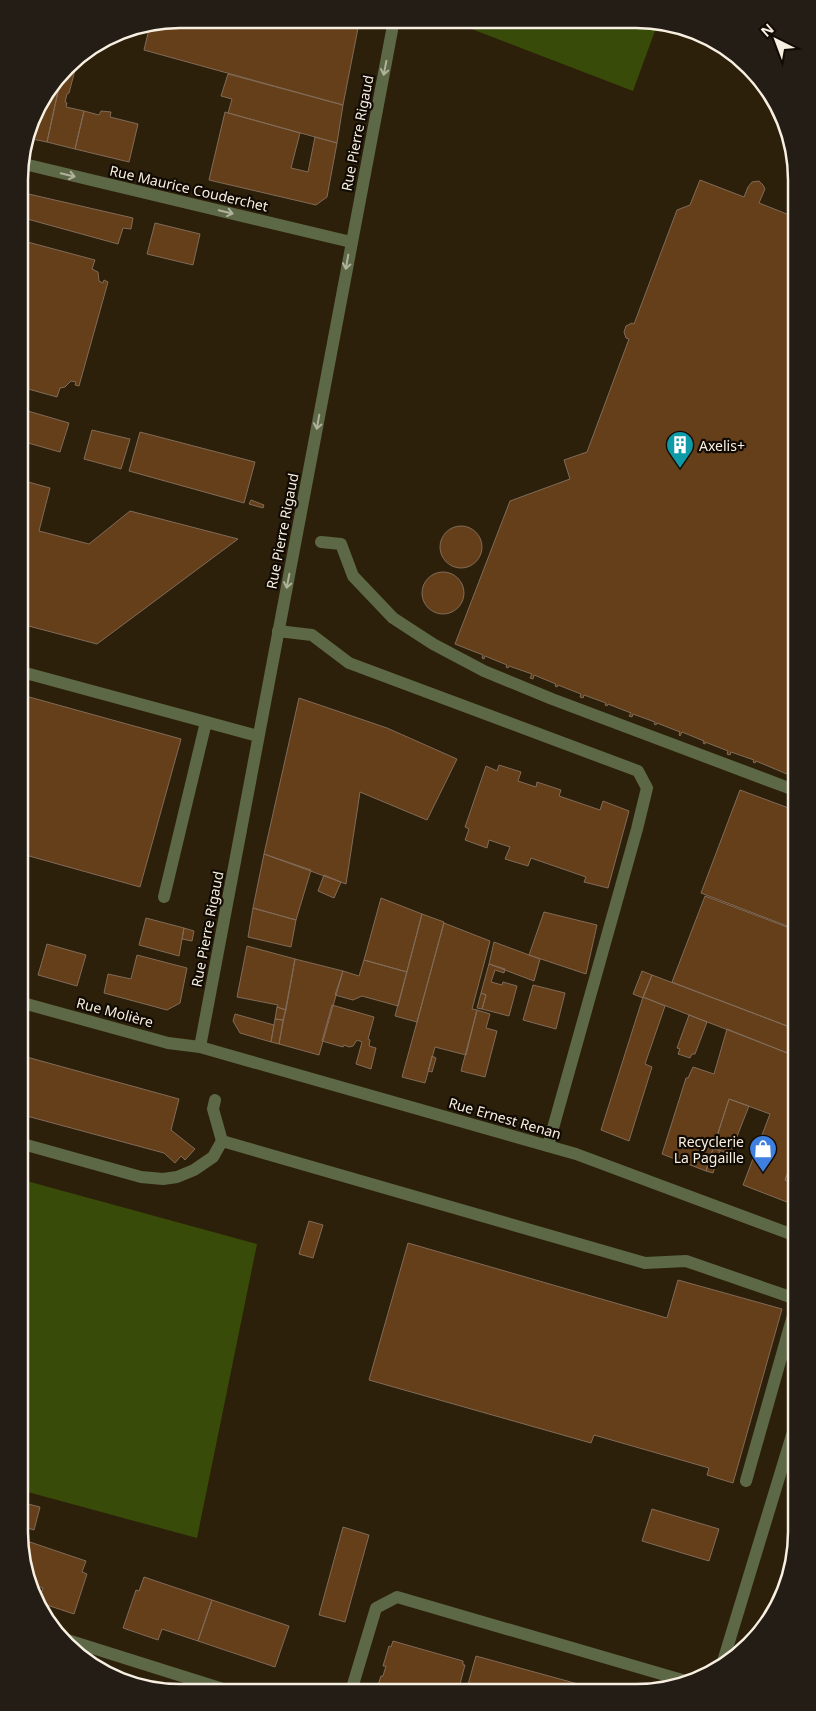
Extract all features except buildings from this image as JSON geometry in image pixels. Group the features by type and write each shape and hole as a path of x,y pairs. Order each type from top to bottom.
{"street":[{"name":"Rue Pierre Rigaud","path":"200,1047 392,28"},
{"name":"Rue Maurice Couderchet","path":"28,165 351,242"},
{"path":"321,542 341,544 353,576 393,618 433,644 484,671 552,699 788,788"},
{"path":"278,631 312,636 349,662 638,771 647,788 548,1146"},
{"path":"28,674 258,736"},
{"path":"164,897 206,722"},
{"name":"Rue Molière","path":"28,1004 168,1042 200,1047"},
{"name":"Rue Ernest Renan","path":"200,1047 576,1154 788,1233"},
{"path":"28,1145 141,1177 163,1179 177,1177 194,1170 213,1157 222,1141 213,1109 215,1100"},
{"path":"222,1141 644,1263 686,1261 788,1296"},
{"path":"782,1294 788,1282"},
{"path":"746,1480 788,1333"},
{"path":"724,1656 788,1448"},
{"path":"353,1684 376,1608 397,1597 675,1678"},
{"path":"76,1643 207,1684"}],"green space":[{"path":"469,28 656,29 633,91"},
{"path":"28,1181 257,1244 197,1538 28,1492"}],"place":[{"name":"Axelis+","path":"680,469"},
{"name":"Recyclerie La Pagaille","path":"763,1173"}]}
